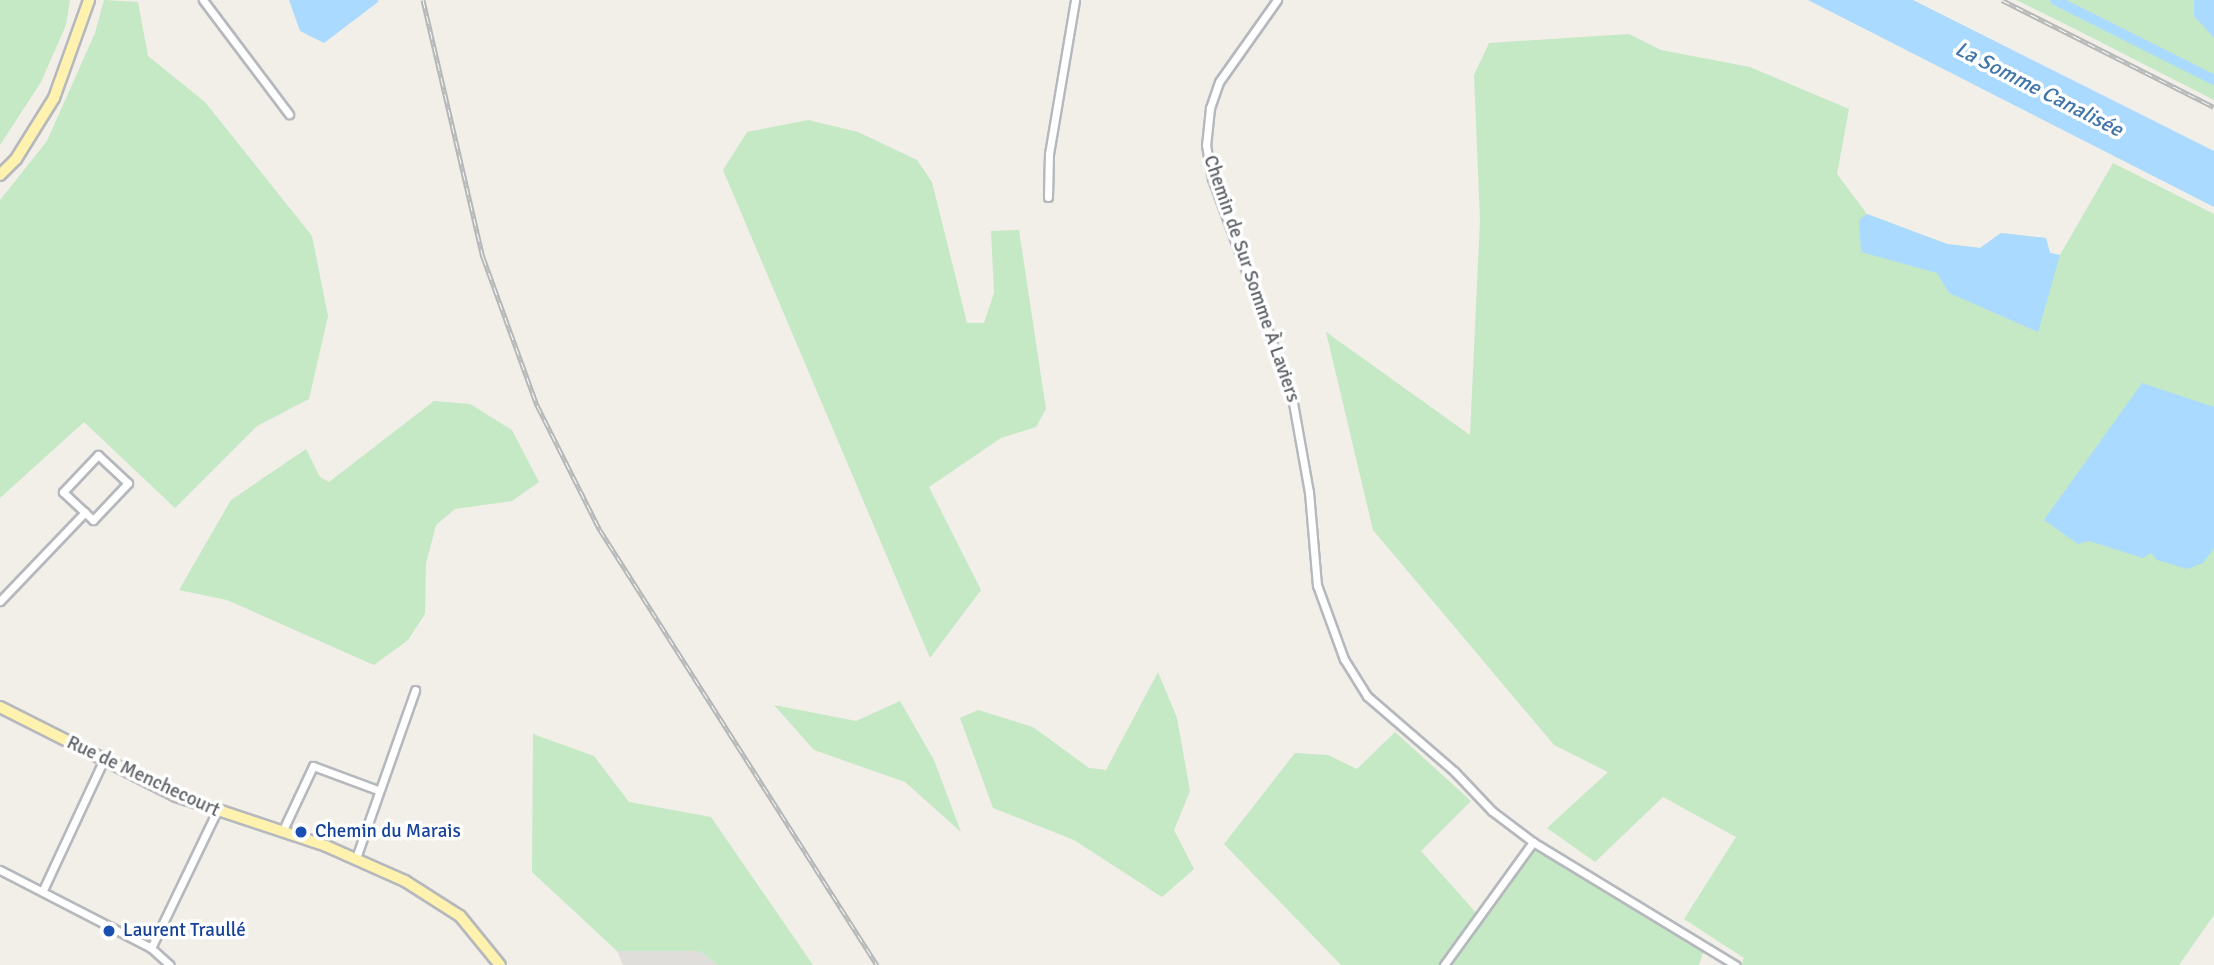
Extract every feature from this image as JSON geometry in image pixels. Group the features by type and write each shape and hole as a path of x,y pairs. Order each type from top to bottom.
{"main road":[{"path":"0,175 16,159 54,98 89,0"},
{"name":"Rue de Menchecourt","path":"0,707 216,813 282,832 356,858 451,908 500,965"}],"street":[{"path":"203,0 289,114"},
{"path":"1048,197 1049,154 1075,0"},
{"name":"Chemin de Sur Somme À Laviers","path":"1277,0 1219,82 1209,108 1206,145 1212,178 1292,397 1304,454 1320,600 1344,659 1367,696 1454,771 1486,806 1533,842 1735,965"},
{"path":"98,455 128,483 93,520 85,512 63,492 98,455"},
{"path":"0,601 85,512"},
{"path":"356,858 415,690"},
{"path":"43,890 104,759"},
{"path":"282,832 313,766 378,790"},
{"path":"151,947 216,813"},
{"path":"1444,965 1533,842"},
{"path":"0,870 151,947 170,965"}],"shaded area":[{"path":"617,951 699,951 718,965 623,965"}],"green space":[{"path":"0,0 70,0 66,25 41,82 0,145"},
{"path":"104,0 138,2 148,56 205,102 312,236 328,316 309,399 257,426 175,508 84,422 0,498 0,200 47,141 95,33"},
{"path":"2016,0 2214,0 2214,100 2075,29"},
{"path":"1629,34 1661,50 1750,67 1849,109 1837,174 1867,214 1947,244 1980,248 2001,233 2046,238 2050,253 2060,255 2113,163 2214,214 2214,915 2179,965 1741,965 1744,958 1684,919 1736,837 1663,797 1595,862 1547,828 1608,772 1554,745 1373,530 1326,332 1470,435 1480,220 1474,75 1489,43"},
{"path":"808,120 858,132 917,160 932,182 967,323 984,323 994,293 991,231 1019,230 1046,409 1036,427 1001,438 929,487 981,590 930,658 723,170 747,132"},
{"path":"434,401 470,404 512,430 539,482 512,501 455,509 436,525 426,563 425,614 408,640 374,665 227,600 179,590 231,500 306,449 320,477 329,482"},
{"path":"1158,672 1177,718 1190,791 1174,830 1194,869 1162,897 1074,840 993,808 960,718 978,710 1033,727 1089,768 1106,770"},
{"path":"900,701 934,760 961,832 905,782 814,750 774,705 856,721"},
{"path":"1395,732 1471,801 1421,851 1478,915 1533,842 1706,944 1699,965 1341,965 1224,844 1295,753 1328,755 1357,769"},
{"path":"533,734 594,756 629,802 711,817 813,965 718,965 699,951 617,951 532,872"}],"water":[{"path":"289,0 378,2 324,43 300,31"},
{"name":"La Somme Canalisée","path":"1808,0 1913,0 2214,151 2214,207"},
{"path":"2194,0 2214,0 2214,38 2194,16"},
{"path":"1867,214 1947,244 1980,248 2001,233 2046,238 2050,253 2060,255 2038,332 1949,293 1937,273 1861,252 1859,220"},
{"path":"2142,383 2214,407 2214,548 2203,563 2187,569 2157,560 2151,553 2143,558 2089,541 2078,544 2044,520"}],"waterway":[{"path":"2055,0 2214,80"}],"railway":[{"path":"423,0 483,257 537,405 600,530 877,965"},
{"path":"2002,0 2214,107"}],"place":[{"name":"Chemin du Marais","path":"301,832"},
{"name":"Laurent Traullé","path":"109,931"}]}
